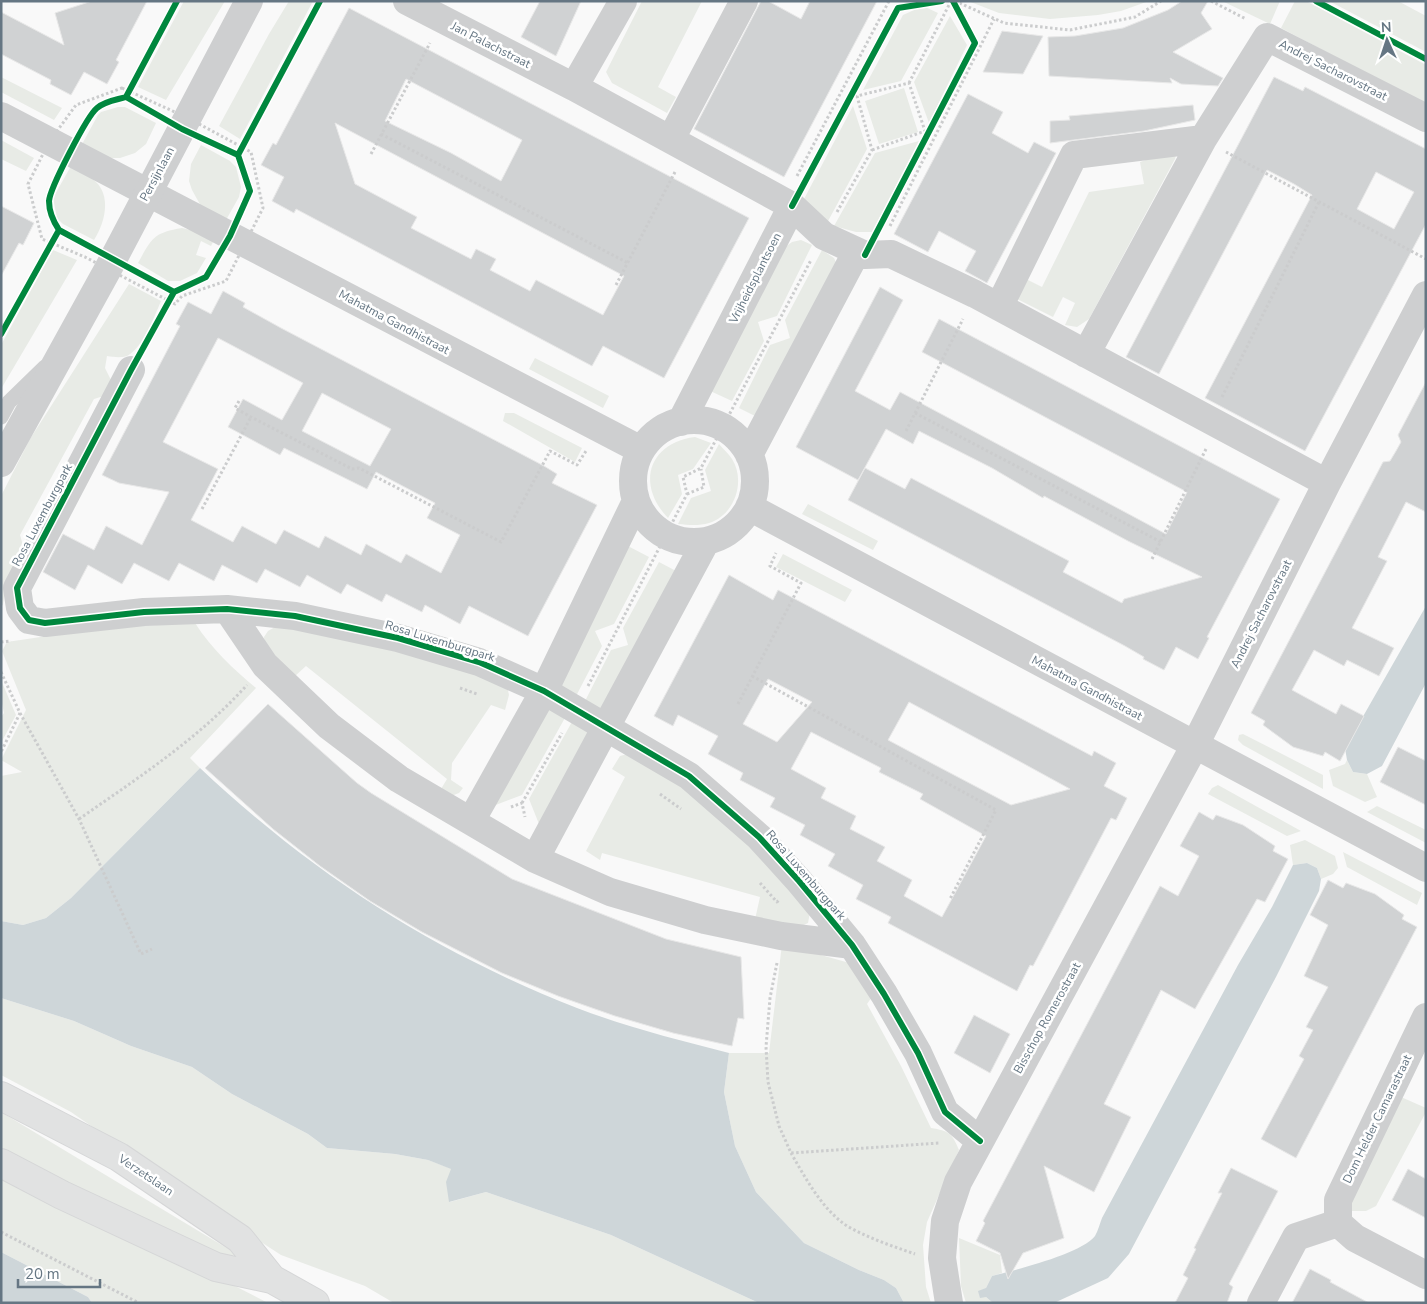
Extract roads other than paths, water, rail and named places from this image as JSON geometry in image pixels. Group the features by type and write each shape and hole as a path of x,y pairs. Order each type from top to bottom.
{"main road":[{"name":"Verzetslaan","path":"1,1096 119,1157 240,1239 272,1279"},
{"name":"Verzetslaan","path":"1,1163 62,1195 216,1267 272,1279 315,1303"}],"street":[{"name":"Persijnlaan","path":"1,463 65,347 249,1"},
{"name":"Jan Palachstraat","path":"407,1 574,87 788,204"},
{"path":"574,87 622,1"},
{"path":"680,144 744,1"},
{"name":"Andrej Sacharovstraat","path":"1086,354 1202,139 1267,37 1426,118"},
{"name":"Mahatma Gandhistraat","path":"1,116 641,450"},
{"path":"987,300 1074,155 1202,139"},
{"path":"788,204 824,236 866,254 891,254 987,300 1327,482"},
{"name":"Vrijheidsplantsoen","path":"681,422 788,204"},
{"path":"749,455 866,254"},
{"name":"Andrej Sacharovstraat","path":"1195,745 1327,482 1426,295"},
{"name":"Rosa Luxemburgpark","path":"130,370 17,588 20,608 29,620 45,623 144,612 227,609 304,617 398,638 479,662 544,691 688,776 759,837 799,880 852,944 918,1053 945,1112 980,1141"},
{"path":"692,420 704,421 723,427 735,436 749,455 753,466 755,480 749,507 731,529 706,541 692,542 666,536 653,527 643,515 636,501 633,484 634,467 641,450 658,432 668,426 681,422 692,420"},
{"path":"471,821 544,691 636,501"},
{"name":"Mahatma Gandhistraat","path":"749,507 1426,868"},
{"path":"535,859 706,541"},
{"path":"227,609 264,665 337,732 399,779 535,859 610,892 705,920 781,936 852,944"},
{"name":"Bisschop Romerostraat","path":"949,1303 942,1258 945,1221 958,1182 1195,745"},
{"name":"Dom Helder Camarastraat","path":"1338,1223 1338,1200 1426,1017"},
{"path":"1261,1303 1296,1237 1338,1223 1355,1238 1426,1275"}],"lane":[{"name":"Persijnlaan","path":"1,417 9,402 65,347"}]}
